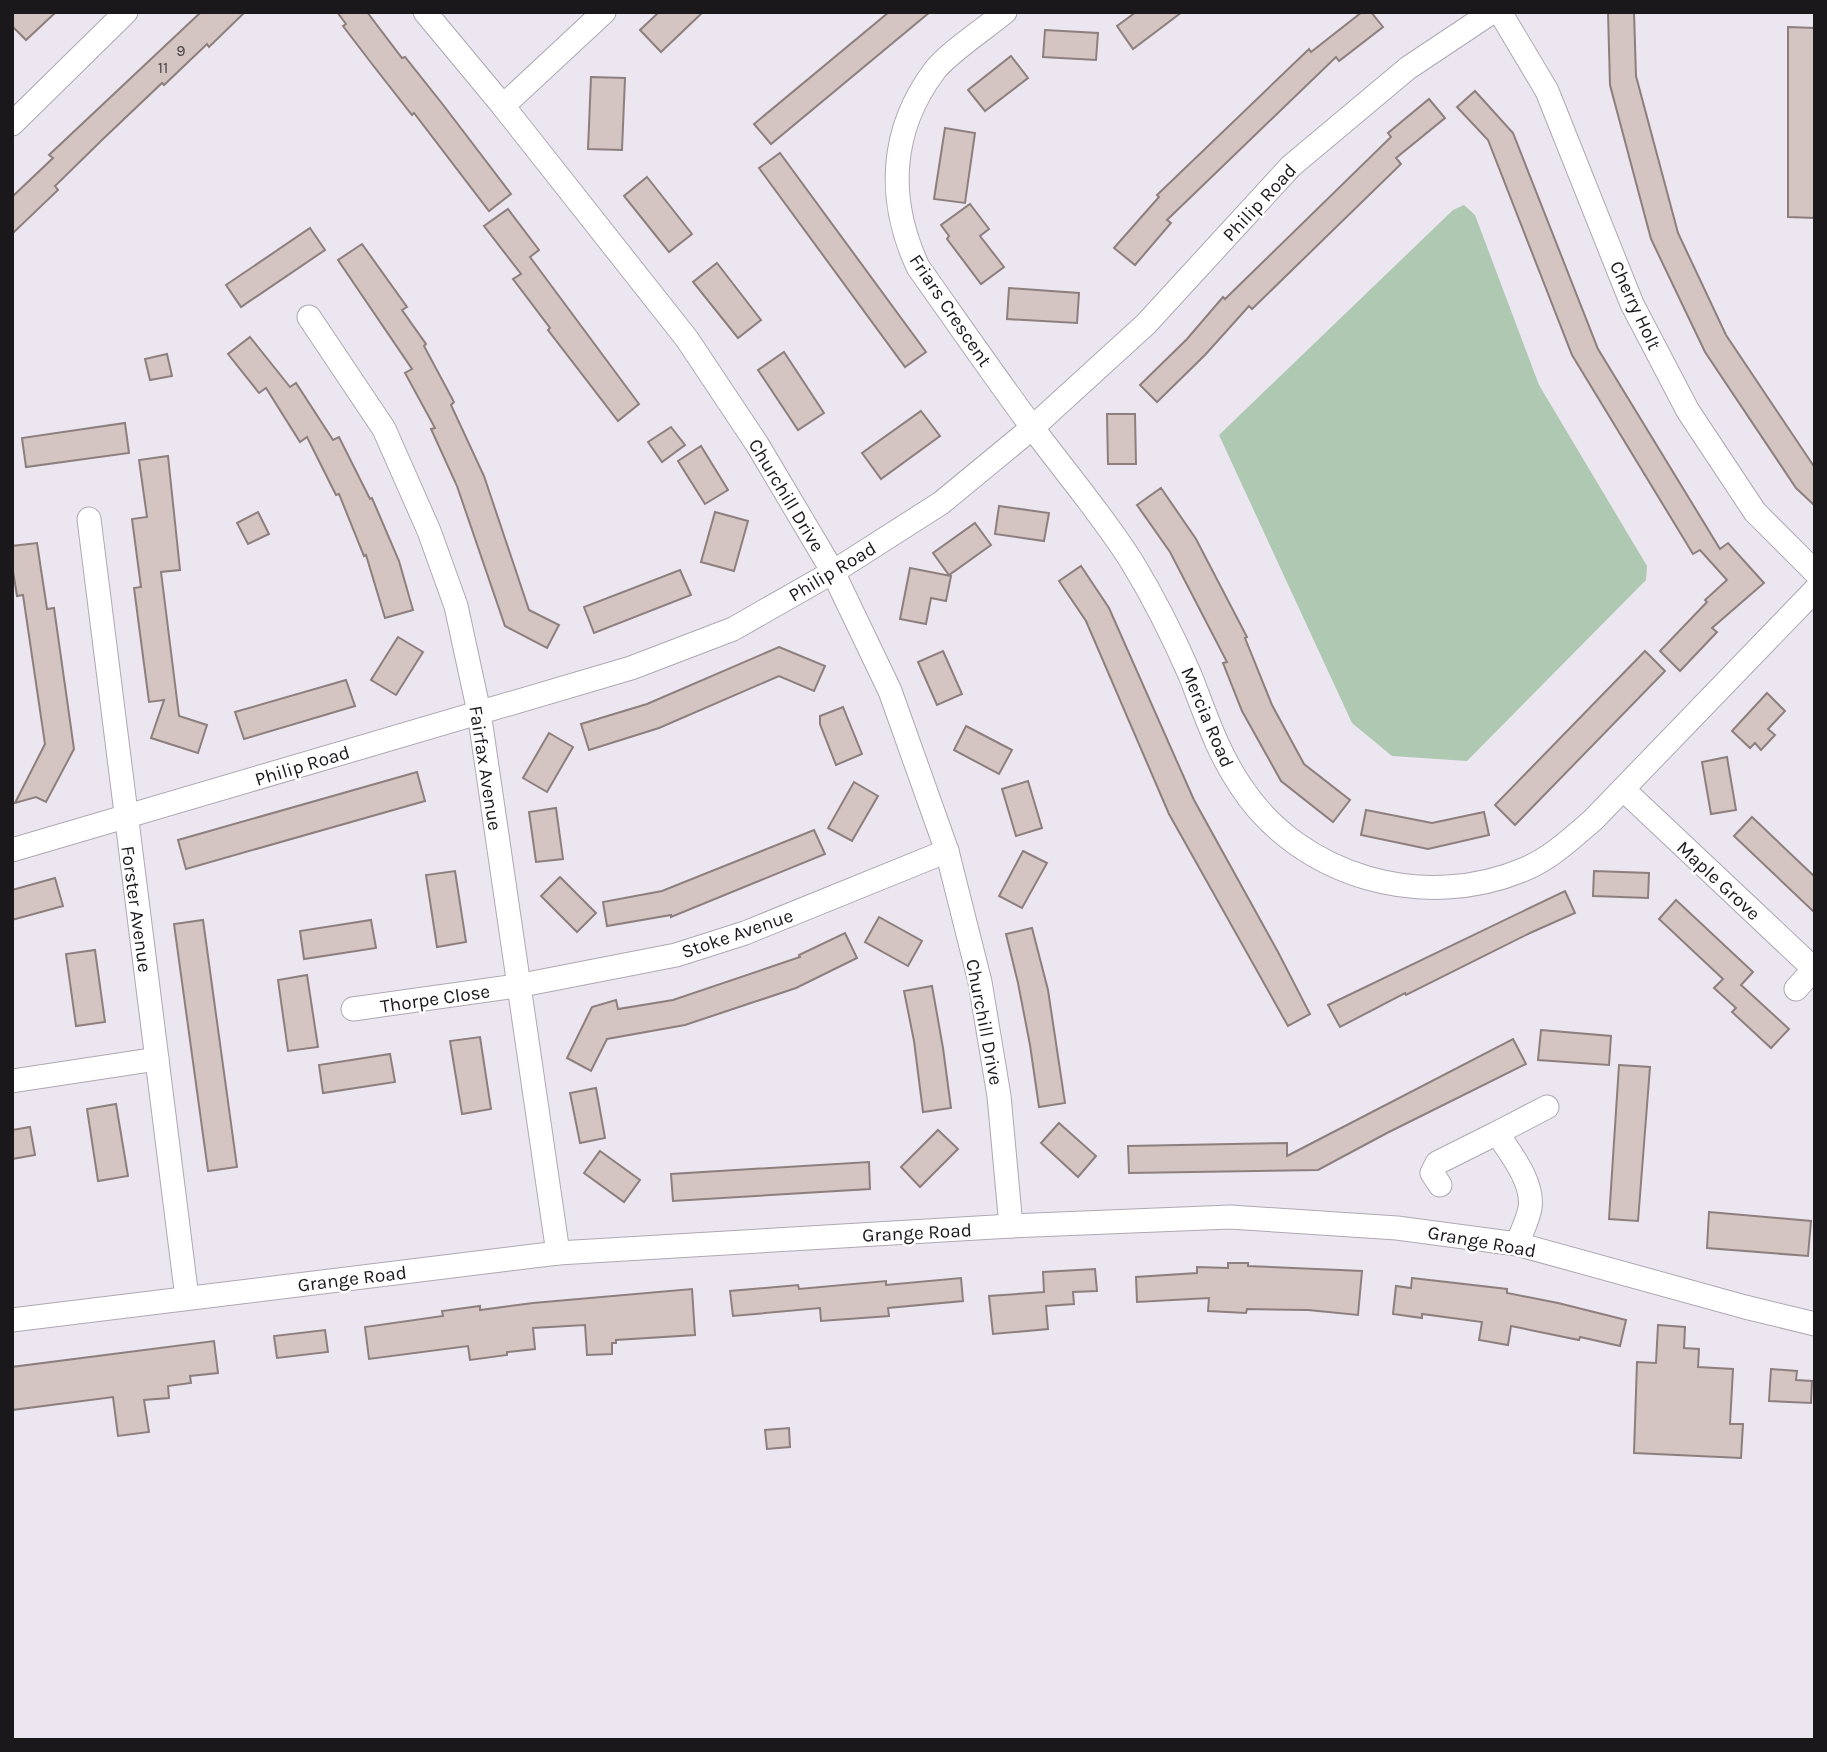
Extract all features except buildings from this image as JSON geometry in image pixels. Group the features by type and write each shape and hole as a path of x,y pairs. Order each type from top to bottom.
{"street":[{"path":"16,112 125,12"},
{"name":"Churchill Drive","path":"425,12 687,339 757,444 833,572 890,691 947,851 980,982 999,1096 1011,1226"},
{"path":"503,106 604,12"},
{"name":"Friars Crescent","path":"1005,12 937,68 915,101 904,133 897,167 897,192 900,218 918,267 1032,428"},
{"name":"Philip Road","path":"12,850 631,668 733,629 833,572 941,503 1032,428 1146,324 1291,166 1408,68 1492,12"},
{"name":"Cherry Holt","path":"1500,12 1547,91 1632,304 1688,411 1755,512 1815,572"},
{"name":"Fairfax Avenue","path":"309,317 384,429 429,531 456,606 479,712 558,1253"},
{"name":"Mercia Road","path":"1032,428 1105,523 1154,600 1184,661 1220,751 1242,789 1278,829 1325,862 1352,875 1384,883 1452,888 1489,882 1527,868 1562,847 1624,790 1815,590"},
{"name":"Forster Avenue","path":"89,519 187,1297"},
{"name":"Maple Grove","path":"1624,790 1814,969 1796,989"},
{"name":"Stoke Avenue","path":"517,986 676,955 734,937 947,851"},
{"name":"Thorpe Close","path":"353,1009 517,986"},
{"path":"12,1081 157,1059"},
{"path":"1440,1185 1432,1173 1437,1163 1547,1107"},
{"path":"1497,1133 1514,1158 1531,1198 1530,1209 1517,1244"},
{"name":"Grange Road","path":"12,1320 558,1253 1011,1226 1230,1217 1397,1228 1517,1244 1815,1324"}],"green space":[{"path":"1464,205 1475,215 1539,385 1647,566 1646,580 1467,761 1392,756 1352,723 1219,435 1453,210"}]}
